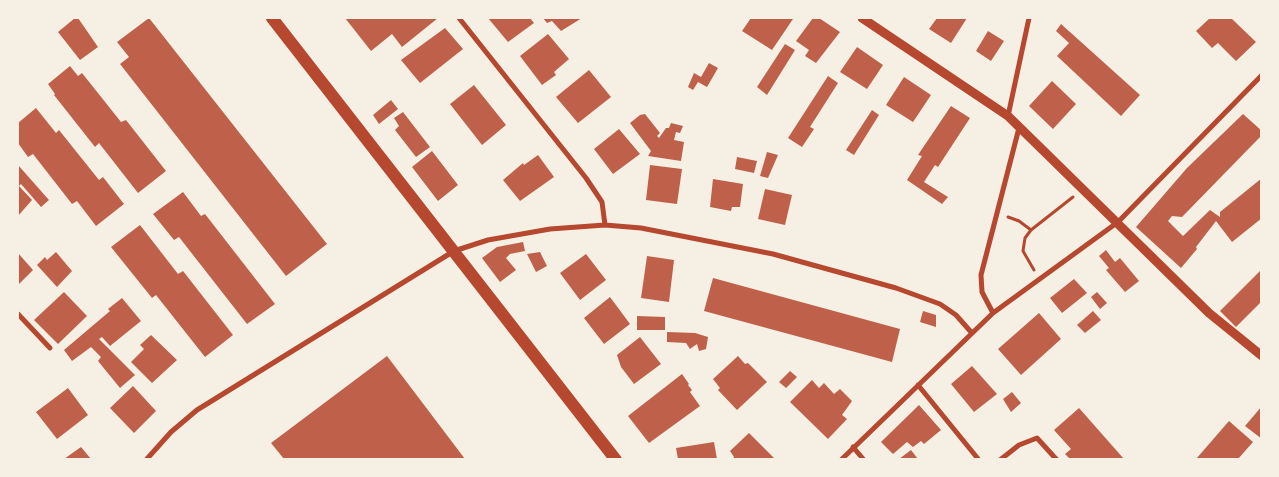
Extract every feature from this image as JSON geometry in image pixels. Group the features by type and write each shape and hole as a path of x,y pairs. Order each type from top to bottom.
{"main road":[{"path":"272,18 616,460"}],"street":[{"path":"459,18 586,178 602,202 605,225"},
{"path":"862,18 1008,116 1209,313 1262,356"},
{"path":"1008,116 1029,18"},
{"path":"841,460 971,332 1118,222 1262,75"},
{"path":"993,314 982,292 981,275 1019,128"},
{"path":"146,460 171,432 197,410 454,251 488,240 524,233 605,225 641,228 738,246 812,264 896,288 940,304 956,315 971,332"},
{"path":"18,314 50,348"},
{"path":"918,385 979,460"},
{"path":"1000,460 1019,444 1037,438 1057,460"},
{"path":"853,447 864,460"}],"path":[{"path":"1035,270 1024,251 1025,238 1031,230 1073,197"},
{"path":"1008,216 1031,230"}],"building":[{"path":"75,18 78,18 98,47 80,60 58,32"},
{"path":"149,18 327,244 286,276 120,64 129,57 117,42"},
{"path":"345,18 438,18 402,47 392,34 371,51"},
{"path":"488,18 530,18 534,23 508,42"},
{"path":"543,18 582,18 561,31 552,21 547,23"},
{"path":"751,18 793,19 772,50 742,31"},
{"path":"813,18 819,18 840,32 816,63 805,56 809,50 796,41"},
{"path":"937,18 967,18 951,43 929,29"},
{"path":"1210,18 1231,18 1256,42 1236,61 1218,43 1212,48 1196,31"},
{"path":"1061,24 1140,95 1121,116 1057,56 1069,43 1056,31"},
{"path":"445,28 463,49 420,83 401,60"},
{"path":"988,31 1004,41 991,61 976,51"},
{"path":"548,34 569,59 554,72 556,75 542,85 520,56"},
{"path":"785,44 795,50 767,95 757,87"},
{"path":"857,47 883,65 867,89 840,72"},
{"path":"709,63 718,68 707,87 698,82 693,90 688,87 694,73 701,77"},
{"path":"70,66 78,76 82,73 121,122 126,120 166,171 138,193 99,143 95,147 54,95 48,84"},
{"path":"589,70 611,97 578,123 556,97"},
{"path":"828,76 838,83 810,127 814,129 802,147 788,138"},
{"path":"904,77 931,95 913,122 886,105"},
{"path":"1052,81 1076,104 1053,129 1029,106"},
{"path":"474,85 506,125 482,145 450,104"},
{"path":"391,100 398,109 379,124 373,115"},
{"path":"951,106 970,118 938,167 935,165 924,182 948,197 942,204 907,180 922,156 918,155"},
{"path":"36,108 56,133 59,130 99,180 103,177 124,204 96,226 77,201 72,204 33,154 28,157 18,143 18,123"},
{"path":"872,110 879,115 854,155 846,150"},
{"path":"403,112 430,147 416,157 395,130 399,126 394,118"},
{"path":"645,114 660,133 657,136 659,138 666,128 669,128 671,123 683,126 680,133 676,132 674,140 684,142 681,161 648,156 651,151 630,123 640,115"},
{"path":"1243,114 1262,131 1262,135 1182,217 1172,216 1168,221 1183,236 1210,210 1220,217 1220,212 1262,178 1262,218 1232,242 1216,221 1181,268 1136,227 1187,168"},
{"path":"619,129 640,154 613,174 594,149"},
{"path":"432,151 458,185 438,201 412,167"},
{"path":"767,152 778,155 768,178 760,176"},
{"path":"538,155 554,177 520,201 503,180 523,163 524,165"},
{"path":"737,157 757,161 754,173 735,169"},
{"path":"18,165 49,200 41,207 21,184 19,186 32,200 18,216"},
{"path":"650,165 682,169 677,204 646,200"},
{"path":"713,179 743,184 740,207 732,207 731,211 710,207"},
{"path":"765,189 792,195 785,225 758,219"},
{"path":"183,192 201,216 205,214 275,304 247,324 179,237 174,240 153,214"},
{"path":"140,225 178,274 183,271 233,335 205,357 156,295 152,298 111,247"},
{"path":"523,242 525,251 510,254 506,258 516,270 500,282 482,258 497,247"},
{"path":"1106,250 1115,262 1120,258 1139,281 1125,292 1106,270 1109,268 1099,256"},
{"path":"56,252 72,271 57,287 37,265 45,257 47,260"},
{"path":"540,252 547,266 536,272 527,254"},
{"path":"18,253 33,270 18,285"},
{"path":"586,254 606,280 580,300 560,273"},
{"path":"647,256 674,260 669,302 641,298"},
{"path":"1262,269 1262,301 1236,327 1220,311"},
{"path":"713,278 900,329 892,362 704,311"},
{"path":"1074,279 1087,293 1062,313 1050,298"},
{"path":"64,292 87,316 58,344 34,320"},
{"path":"1097,292 1107,303 1100,309 1091,297"},
{"path":"610,297 630,324 604,344 584,318"},
{"path":"122,298 141,321 110,346 102,337 99,339 135,375 120,388 98,361 101,357 91,347 72,361 64,350 110,311 108,309"},
{"path":"923,311 936,315 936,327 920,322"},
{"path":"1093,311 1101,320 1085,333 1077,325"},
{"path":"1039,313 1061,339 1021,375 998,349"},
{"path":"637,316 665,317 665,330 637,330"},
{"path":"667,332 695,333 708,337 706,349 699,351 697,344 690,349 686,343 667,342"},
{"path":"151,335 177,360 152,383 131,362 144,349 140,345"},
{"path":"640,337 661,364 634,384 621,367 617,355"},
{"path":"387,356 465,459 284,459 271,443"},
{"path":"738,356 767,382 737,410 718,390 720,388 713,379"},
{"path":"972,366 997,394 974,412 951,384"},
{"path":"790,371 797,377 786,388 779,382"},
{"path":"682,374 692,390 690,392 700,406 649,443 628,416"},
{"path":"812,380 819,388 824,383 834,394 840,389 852,401 842,415 847,419 828,439 790,402"},
{"path":"133,386 156,411 134,433 110,408"},
{"path":"68,388 88,415 57,439 36,412"},
{"path":"1012,392 1021,403 1011,412 1003,399"},
{"path":"919,405 941,430 924,444 921,441 913,447 907,442 893,454 881,442"},
{"path":"1262,406 1262,439 1245,426"},
{"path":"1079,408 1124,459 1070,459 1065,454 1071,449 1054,430"},
{"path":"1229,421 1253,442 1238,459 1196,459"},
{"path":"749,433 775,459 733,459 734,457 730,451"},
{"path":"714,442 717,459 678,459 676,448"},
{"path":"81,447 91,459 64,459"},
{"path":"911,450 918,459 899,459"}]}
